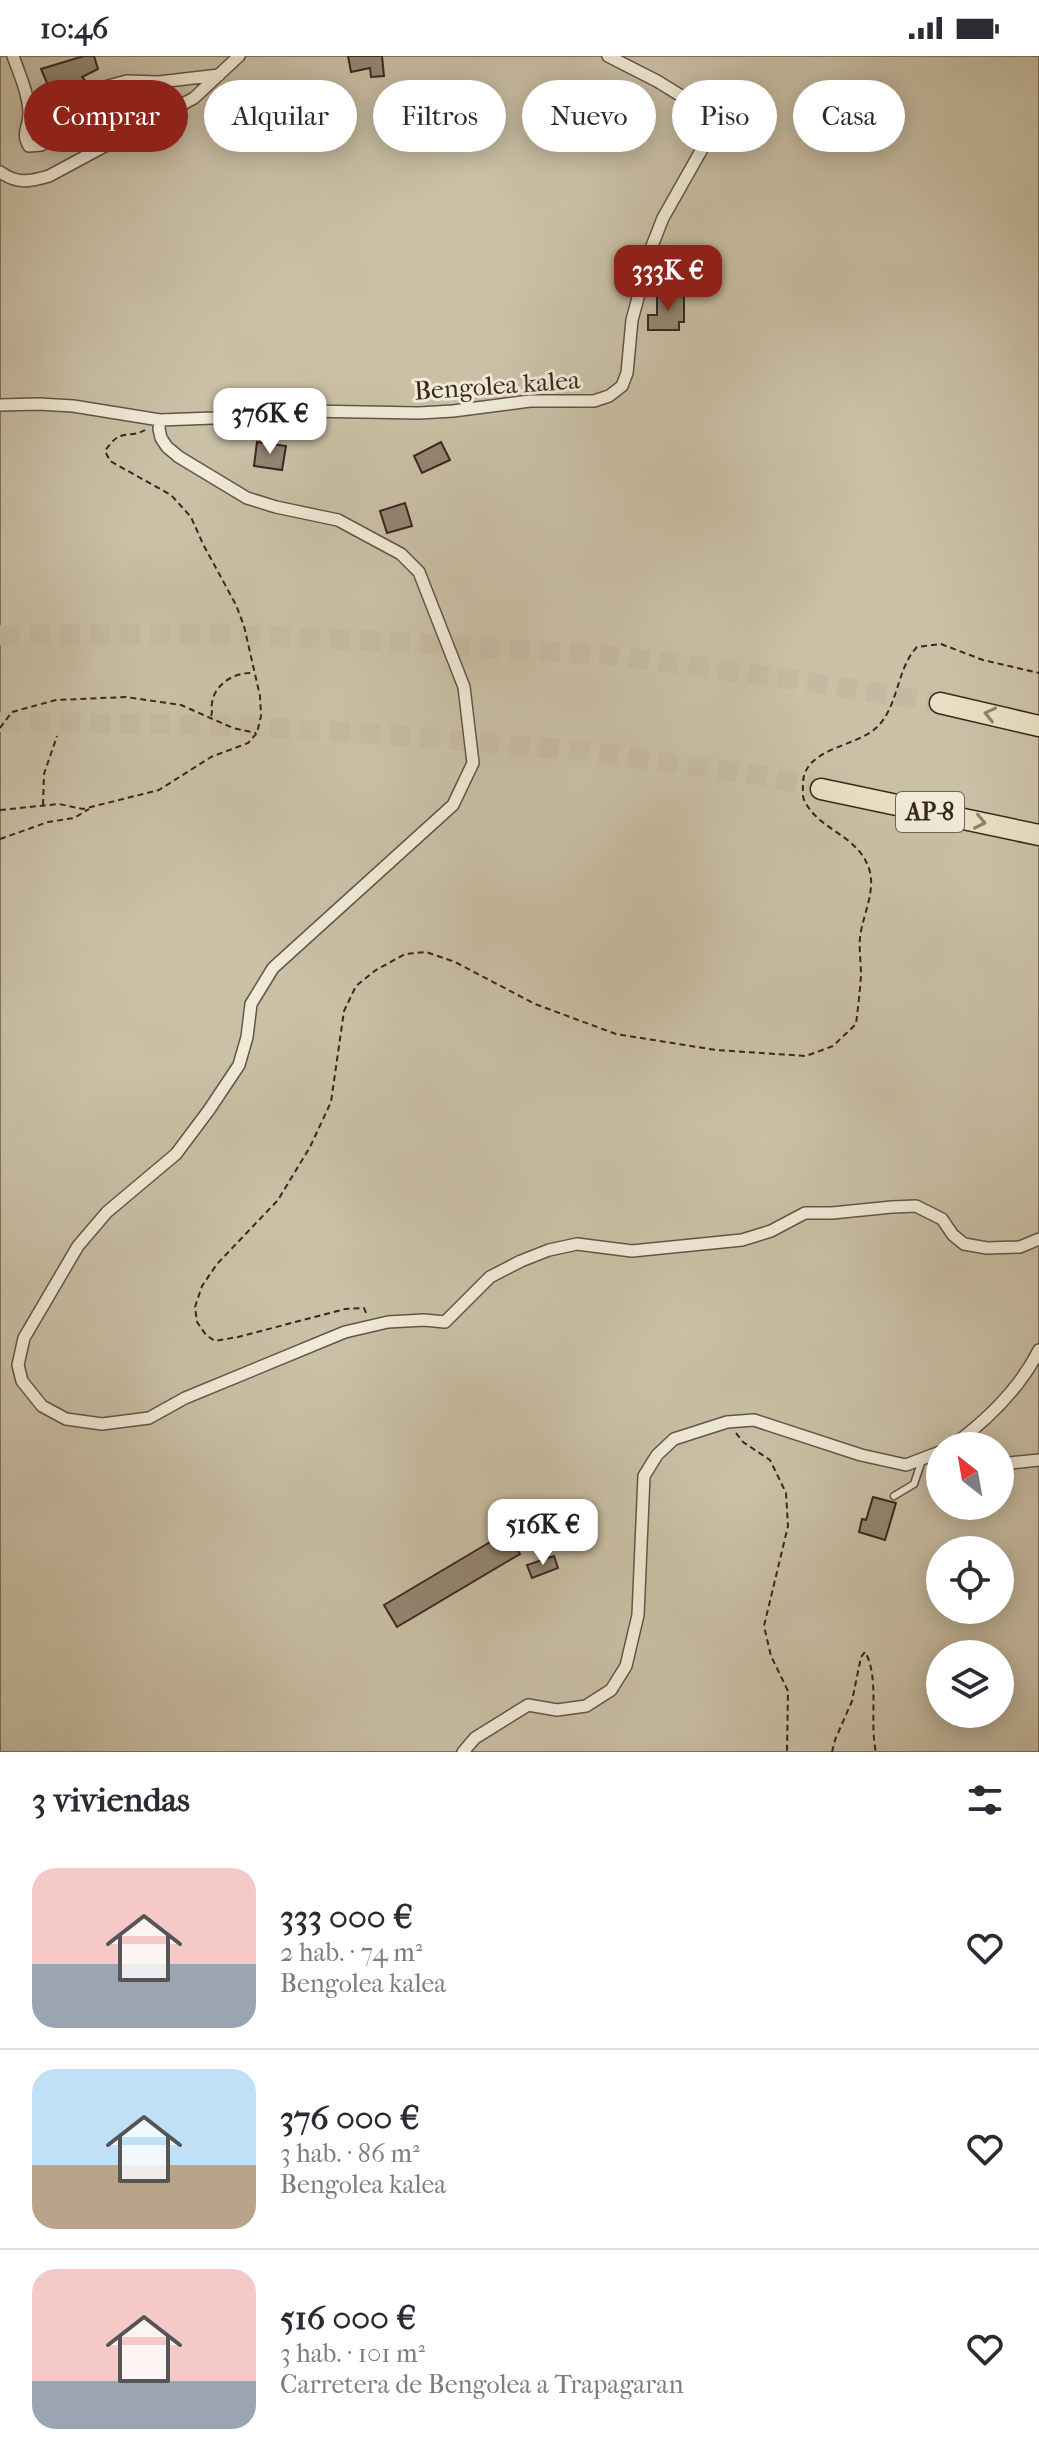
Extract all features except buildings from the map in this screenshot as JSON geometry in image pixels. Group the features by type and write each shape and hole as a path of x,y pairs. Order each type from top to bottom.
{"highway":[{"path":"940,703 1039,726"},
{"name":"AP-8","path":"821,789 1039,835"}],"street":[{"path":"13,56 29,114 24,134 29,146 46,142 66,114 108,86 127,81 159,82 219,75"},
{"path":"0,172 18,182 49,176 194,98 239,56"},
{"name":"Bengolea kalea","path":"0,405 73,406 160,420 307,411 453,411 530,401 594,401 609,396 622,386 627,373 632,320 652,246 663,218 708,133 706,116 684,96 608,56"},
{"path":"160,420 161,438 179,457 247,498 338,520 401,554 419,572 464,687 473,763 453,805 273,968 251,1004 247,1037 239,1065 176,1154 107,1212 78,1246 24,1338 18,1365 22,1381 42,1406 66,1419 102,1424 149,1418 185,1398 345,1332 388,1322 445,1322 490,1277 549,1250 577,1244 632,1251 742,1240 771,1231 805,1213 916,1206 942,1219 964,1244 987,1248 1020,1247 1039,1239"},
{"path":"971,1432 1014,1388 1039,1350"},
{"path":"463,1752 475,1738 528,1705 557,1710 586,1706 611,1690 626,1666 638,1615 644,1476 657,1455 674,1439 727,1422 754,1420 861,1455 906,1465 926,1457"},
{"path":"1014,1463 1039,1460"}],"lane":[{"path":"894,1496 914,1484 922,1459"}],"path":[{"path":"0,810 59,804 83,809 159,790 211,757 248,743 257,733 261,716 260,696 250,647 236,605 185,508 171,495 110,461 105,451 112,440 125,434 140,433 160,420"},
{"path":"371,1325 364,1308 345,1309 215,1341 206,1335 197,1322 195,1307 202,1286 217,1264 278,1200 310,1147 331,1102 344,1011 356,986 376,970 405,954 426,952 455,962 535,1004 616,1034 716,1050 806,1056 833,1046 856,1024 861,977 860,937 871,875 864,857 846,837 815,816 803,800 803,776 813,761 878,727 889,708 906,658 917,647 941,644 983,660 1039,673"},
{"path":"211,718 217,688 237,674 250,672 254,675"},
{"path":"0,728 12,712 56,700 126,697 181,705 233,728 257,733"},
{"path":"43,806 44,774 57,736"},
{"path":"0,839 48,822 74,818 90,808"},
{"path":"727,1422 743,1442 770,1460 786,1493 788,1526 764,1626 771,1656 788,1691 787,1752"},
{"path":"832,1752 852,1701 861,1657 865,1652 869,1658 876,1752"}],"shaded area":[{"path":"0,56 1039,56 1039,1752 0,1752"}],"tunnel":[{"path":"0,635 210,634 609,655 940,703"},
{"path":"0,722 224,725 394,735 595,752 758,775 821,789"}]}
